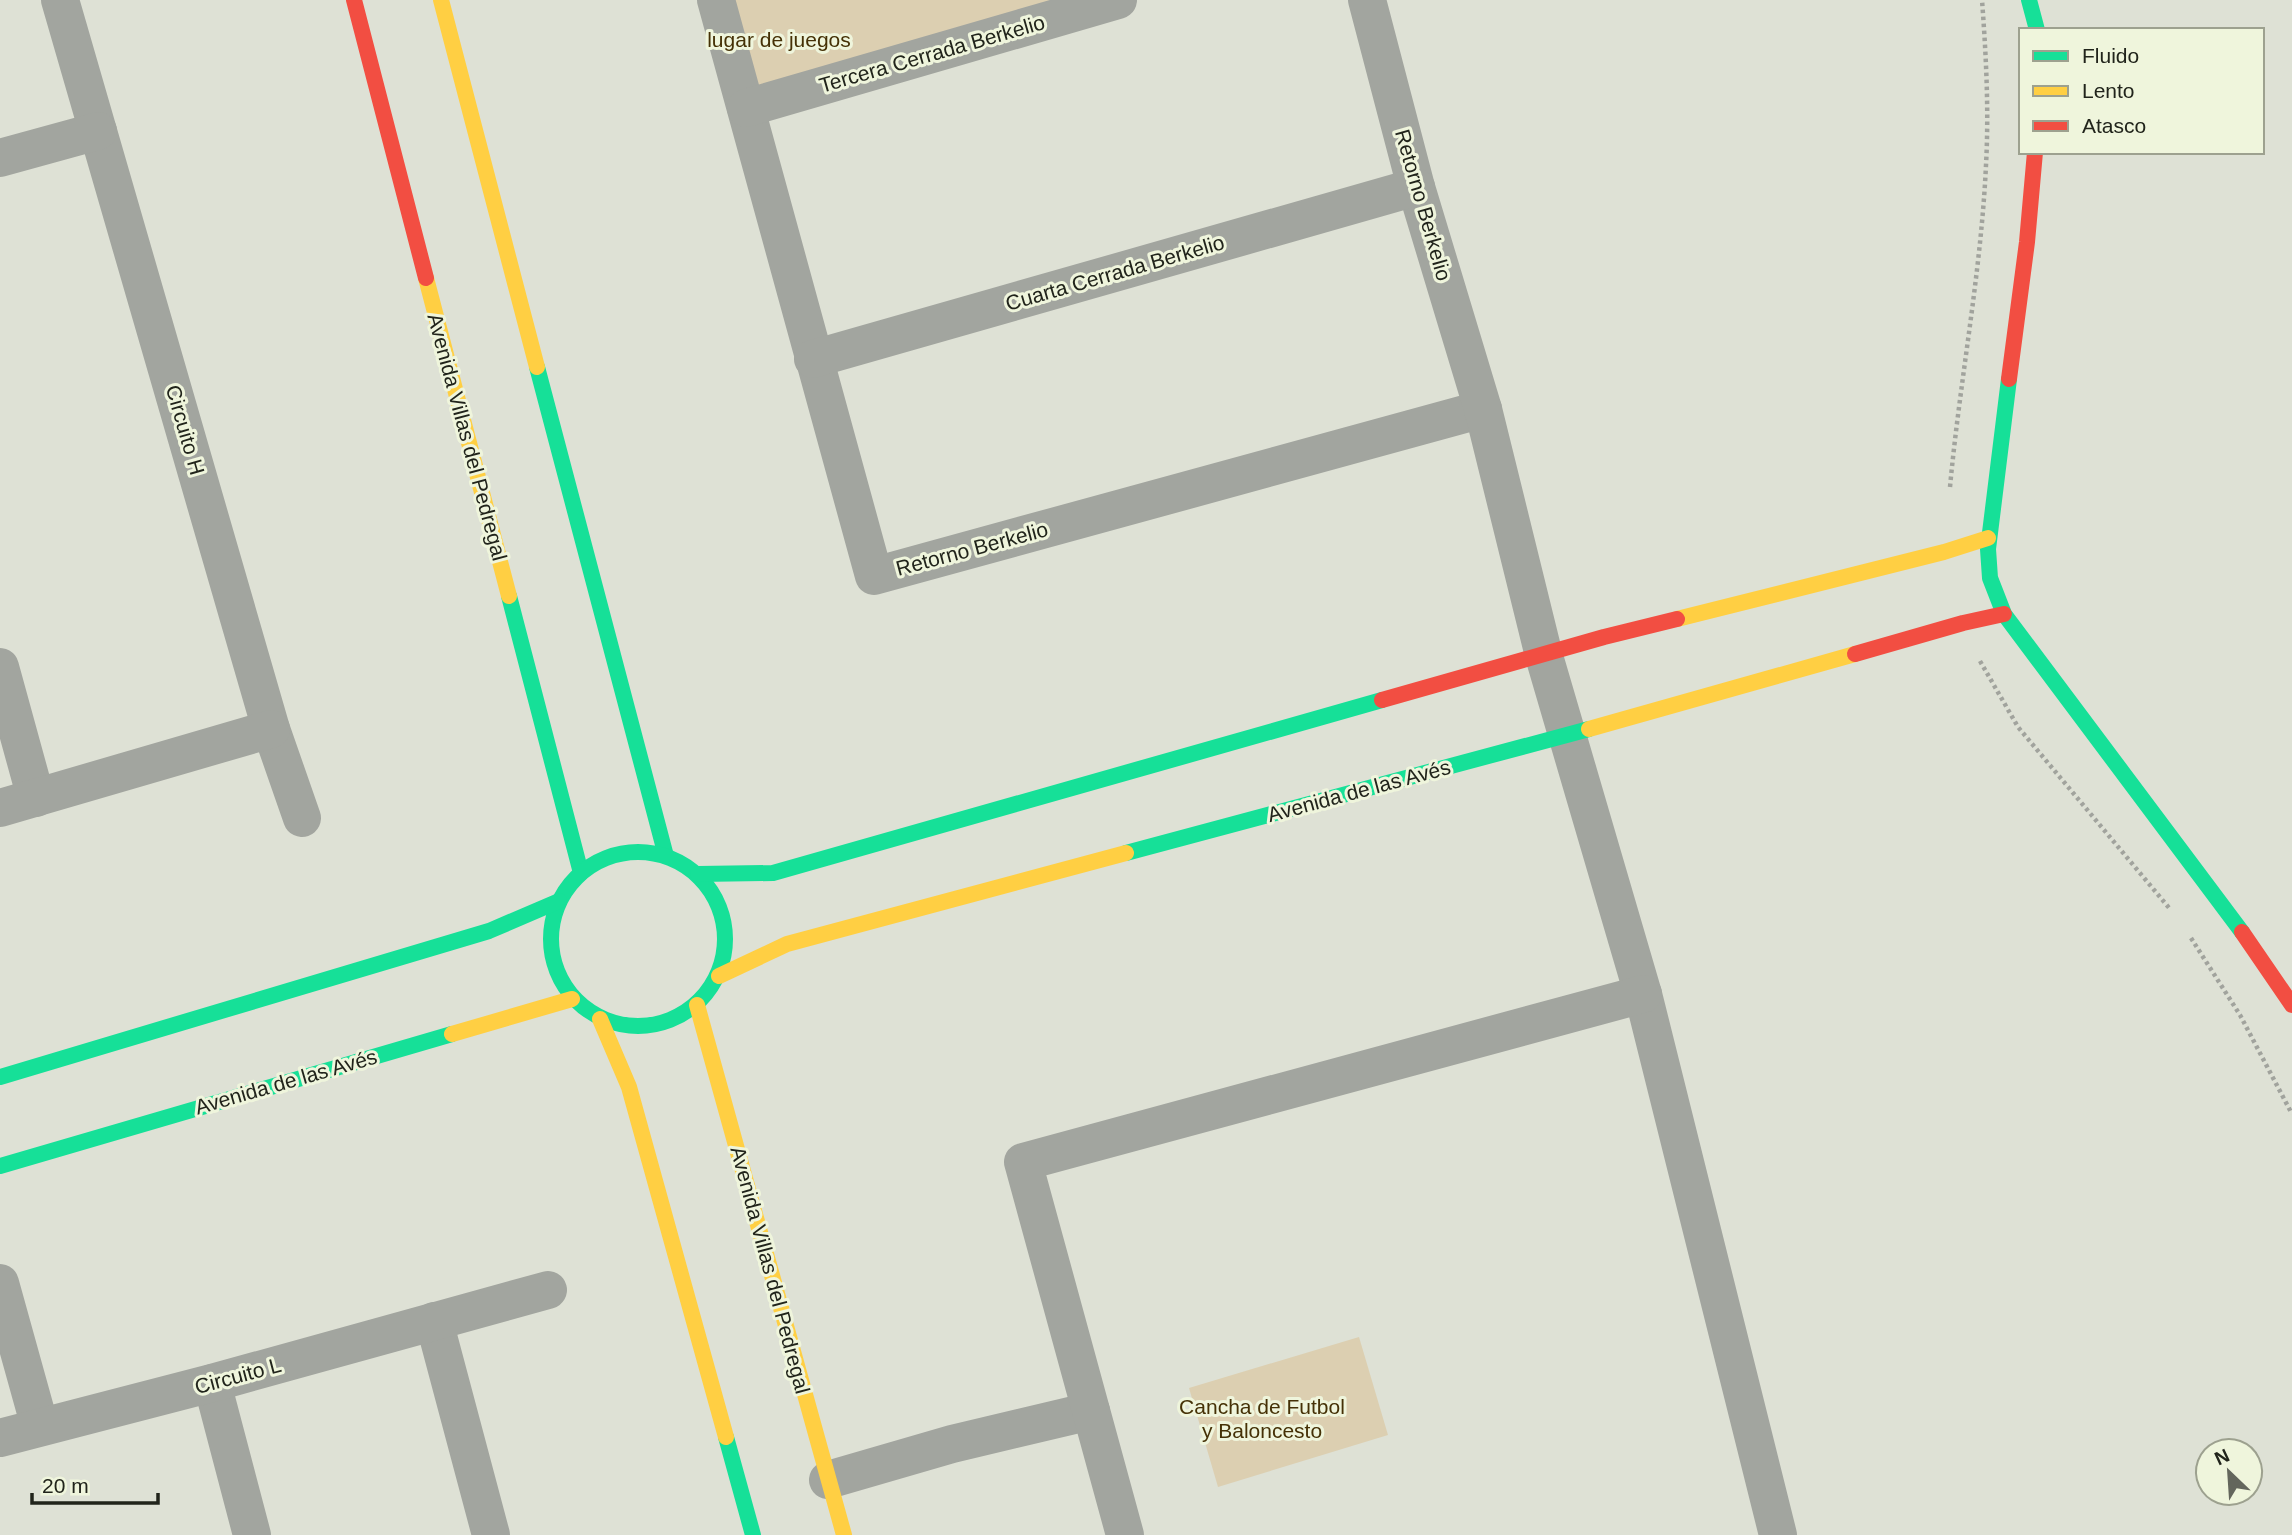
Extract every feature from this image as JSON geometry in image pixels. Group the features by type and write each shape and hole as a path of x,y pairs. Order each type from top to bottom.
{"street":[{"name":"Circuito H","path":"60,0 271,729 302,818"},
{"name":"Avenida Villas del Pedregal","path":"354,0 581,873"},
{"path":"440,0 666,856"},
{"name":"Retorno Berkelio","path":"716,0 874,576 1483,410"},
{"name":"Tercera Cerrada Berkelio","path":"746,107 1117,0"},
{"name":"Retorno Berkelio","path":"1367,0 1416,187 1483,410 1544,656 1643,995 1778,1535"},
{"path":"2029,0 2036,28"},
{"path":"0,158 98,131"},
{"path":"2035,154 2027,242 1988,538 1986,560 1992,592 2004,614 2265,963 2292,1005"},
{"name":"Cuarta Cerrada Berkelio","path":"813,359 1416,187"},
{"path":"698,874 773,873 1604,637 1944,552 1988,538"},
{"name":"Avenida de las Avés","path":"719,975 787,944 1568,735 2004,614"},
{"path":"0,667 18,803 271,729"},
{"path":"636,851 666,856 698,874 719,903 727,940 719,975 697,1005 668,1022 634,1027 600,1019 572,999 555,969 550,934 559,901 581,873 607,857 636,851"},
{"path":"0,1077 489,931 559,901"},
{"path":"1125,1535 1023,1162 1643,995"},
{"name":"Avenida de las Avés","path":"0,1166 572,999"},
{"name":"Avenida Villas del Pedregal","path":"697,1005 844,1535"},
{"path":"600,1019 629,1087 753,1535"},
{"path":"0,1283 40,1427"},
{"name":"Circuito L","path":"0,1438 212,1383 548,1290"},
{"path":"434,1321 491,1535"},
{"path":"212,1383 252,1535"},
{"path":"828,1480 952,1444 1091,1411"}],"path":[{"path":"1944,552 1954,446 1970,332 1986,164 1982,0"},
{"path":"1963,624 1985,672 2018,727 2175,915"},
{"path":"2191,937 2240,1015 2292,1114"}],"green space":[{"name":"lugar de juegos","path":"725,0 1073,0 750,90"},
{"name":"Cancha de Futbol y Baloncesto","path":"1359,1337 1388,1435 1218,1487 1189,1388"}],"traffic: fast":[{"path":"2029,0 2036,28"},
{"path":"537,367 666,856"},
{"path":"2009,379 1988,549 1990,578 2004,614 2242,932"},
{"path":"509,596 581,873"},
{"path":"698,874 773,873 1382,700"},
{"path":"1126,853 1589,729"},
{"path":"638,852 671,858 700,877 719,906 725,939 719,972 700,1001 671,1020 638,1026 605,1020 576,1001 557,972 551,939 557,906 576,877 605,858 638,852"},
{"path":"0,1077 489,931 559,901"},
{"path":"0,1166 452,1034"},
{"path":"726,1437 753,1535"}],"traffic: slow":[{"path":"441,0 537,367"},
{"path":"426,278 509,596"},
{"path":"1677,619 1944,552 1988,538"},
{"path":"1589,729 1855,654"},
{"path":"719,976 787,944 1126,853"},
{"path":"452,1034 572,999"},
{"path":"697,1005 844,1535"},
{"path":"600,1019 629,1087 726,1437"}],"traffic: jam":[{"path":"354,0 426,278"},
{"path":"2009,379 2027,242 2035,154"},
{"path":"1855,654 2004,614"},
{"path":"1382,700 1677,619"},
{"path":"2242,932 2292,1005"}]}
